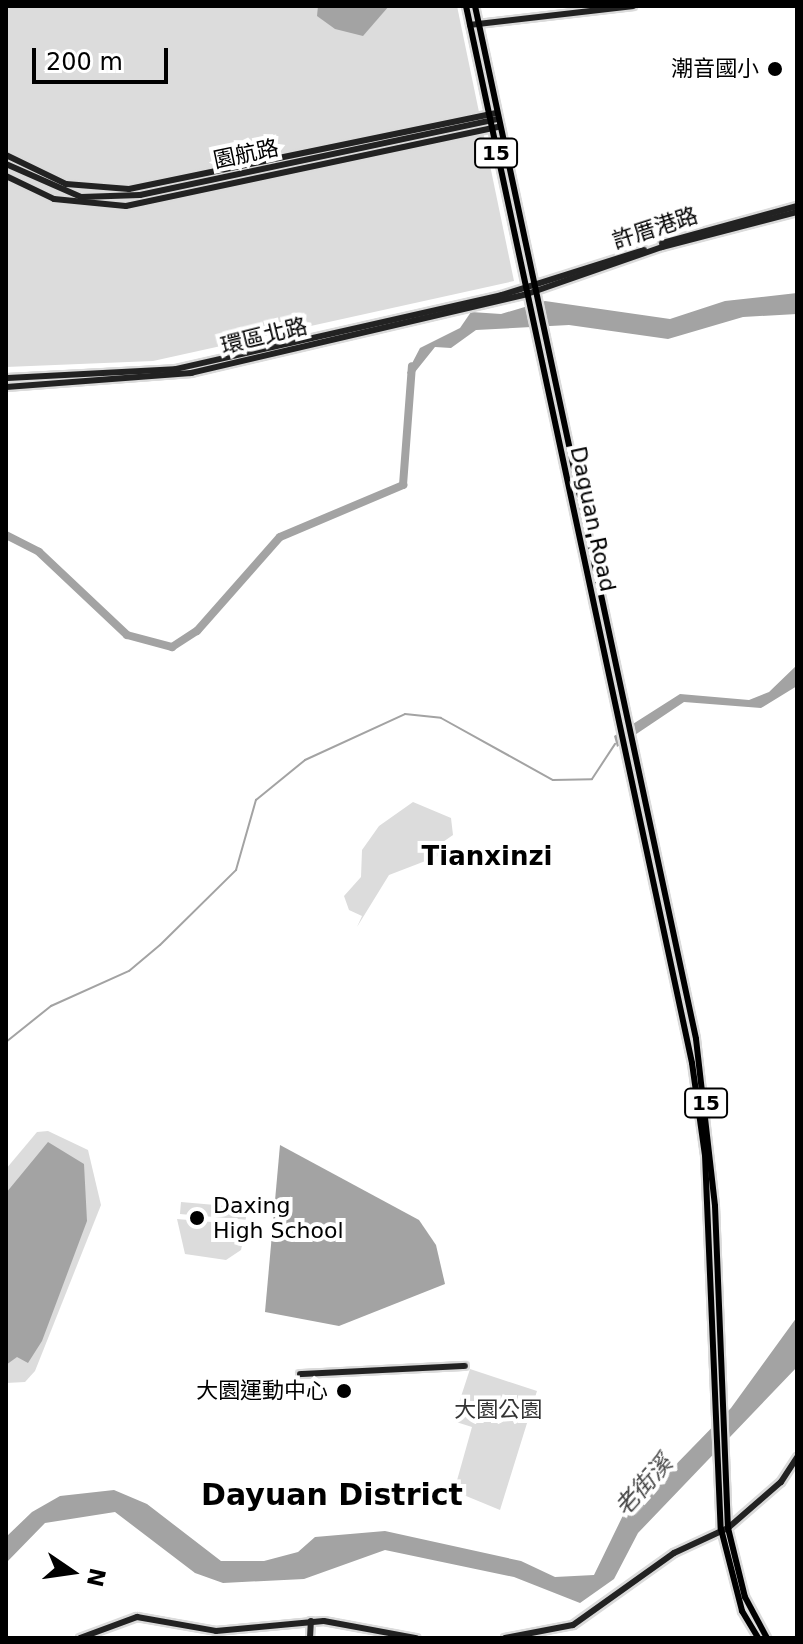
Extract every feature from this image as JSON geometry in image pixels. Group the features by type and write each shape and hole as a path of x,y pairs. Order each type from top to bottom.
{"main road":[{"name":"15","path":"466,6 489,122 531,293"},
{"name":"15","path":"475,6 537,328"},
{"name":"Daguan Road","path":"537,328 622,713 626,748"},
{"name":"Daguan Road","path":"537,328 615,717 626,748"},
{"name":"15","path":"626,748 646,816 709,1131 724,1529 742,1611 758,1638"},
{"name":"15","path":"626,748 638,821 679,981"},
{"name":"15","path":"724,1529 745,1597 767,1638"}],"street":[{"path":"470,25 555,9 633,6"},
{"path":"6,176 54,199 126,206 498,120"},
{"path":"6,155 66,184 129,189 498,120"},
{"name":"園航路","path":"6,164 81,197 140,195 489,122"},
{"name":"許厝港路","path":"531,293 650,249 797,206"},
{"name":"許厝港路","path":"650,249 797,212"},
{"name":"環區北路","path":"6,378 176,369 531,293"},
{"name":"環區北路","path":"6,387 178,376 531,293"},
{"path":"300,1374 465,1366"},
{"path":"505,1638 573,1625 623,1586 724,1529 781,1482 797,1457"},
{"path":"80,1638 137,1617 216,1631 311,1621 416,1638"},
{"path":"310,1638 311,1621"}],"green space":[{"path":"6,6 457,6 514,281 153,361 6,367"},
{"path":"413,802 451,818 453,835 440,844 441,855 389,875 357,927 362,916 349,910 344,896 361,877 362,850 379,826"},
{"path":"48,1131 88,1150 101,1205 35,1371 25,1382 6,1383 6,1169 37,1132"},
{"path":"181,1202 247,1208 246,1220 180,1214"},
{"path":"177,1219 246,1225 241,1250 226,1260 185,1254"},
{"name":"大園公園","path":"470,1369 537,1391 500,1510 454,1491 472,1427 453,1421"}],"shaded area":[{"path":"318,6 389,6 363,36 335,29 317,16"},
{"path":"797,293 797,314 743,317 668,339 569,325 476,330 451,348 435,347 411,377 407,373 420,348 460,328 471,312 501,314 545,301 670,319 725,301"},
{"path":"797,665 797,686 761,708 684,702 617,747 614,736 680,694 749,700 769,692"},
{"path":"48,1142 84,1164 87,1221 42,1341 28,1363 17,1357 6,1365 6,1193"},
{"path":"280,1145 419,1220 436,1245 445,1284 339,1326 265,1312"},
{"path":"797,1317 797,1367 638,1533 614,1579 580,1603 514,1577 385,1550 304,1579 223,1583 195,1573 115,1512 45,1523 6,1563 6,1537 32,1512 60,1496 114,1490 147,1504 221,1561 264,1561 298,1552 315,1537 385,1531 521,1561 555,1577 594,1575 630,1501 652,1489 731,1408"}],"waterway":[{"path":"6,535 39,552 127,635 172,647 197,631 280,537 403,485 412,366"},
{"path":"6,1042 51,1006 129,971 160,945 236,870 256,800 305,760 405,714 441,718 553,780 592,779 615,744"}],"place":[{"name":"潮音國小","path":"775,69"},
{"name":"Daxing High School","path":"197,1218"},
{"name":"大園運動中心","path":"344,1391"}],"district":[{"name":"Tianxinzi","path":"487,857"},
{"name":"Dayuan District","path":"332,1495"}],"water label":[{"name":"老街溪","path":"644,1486"}]}
